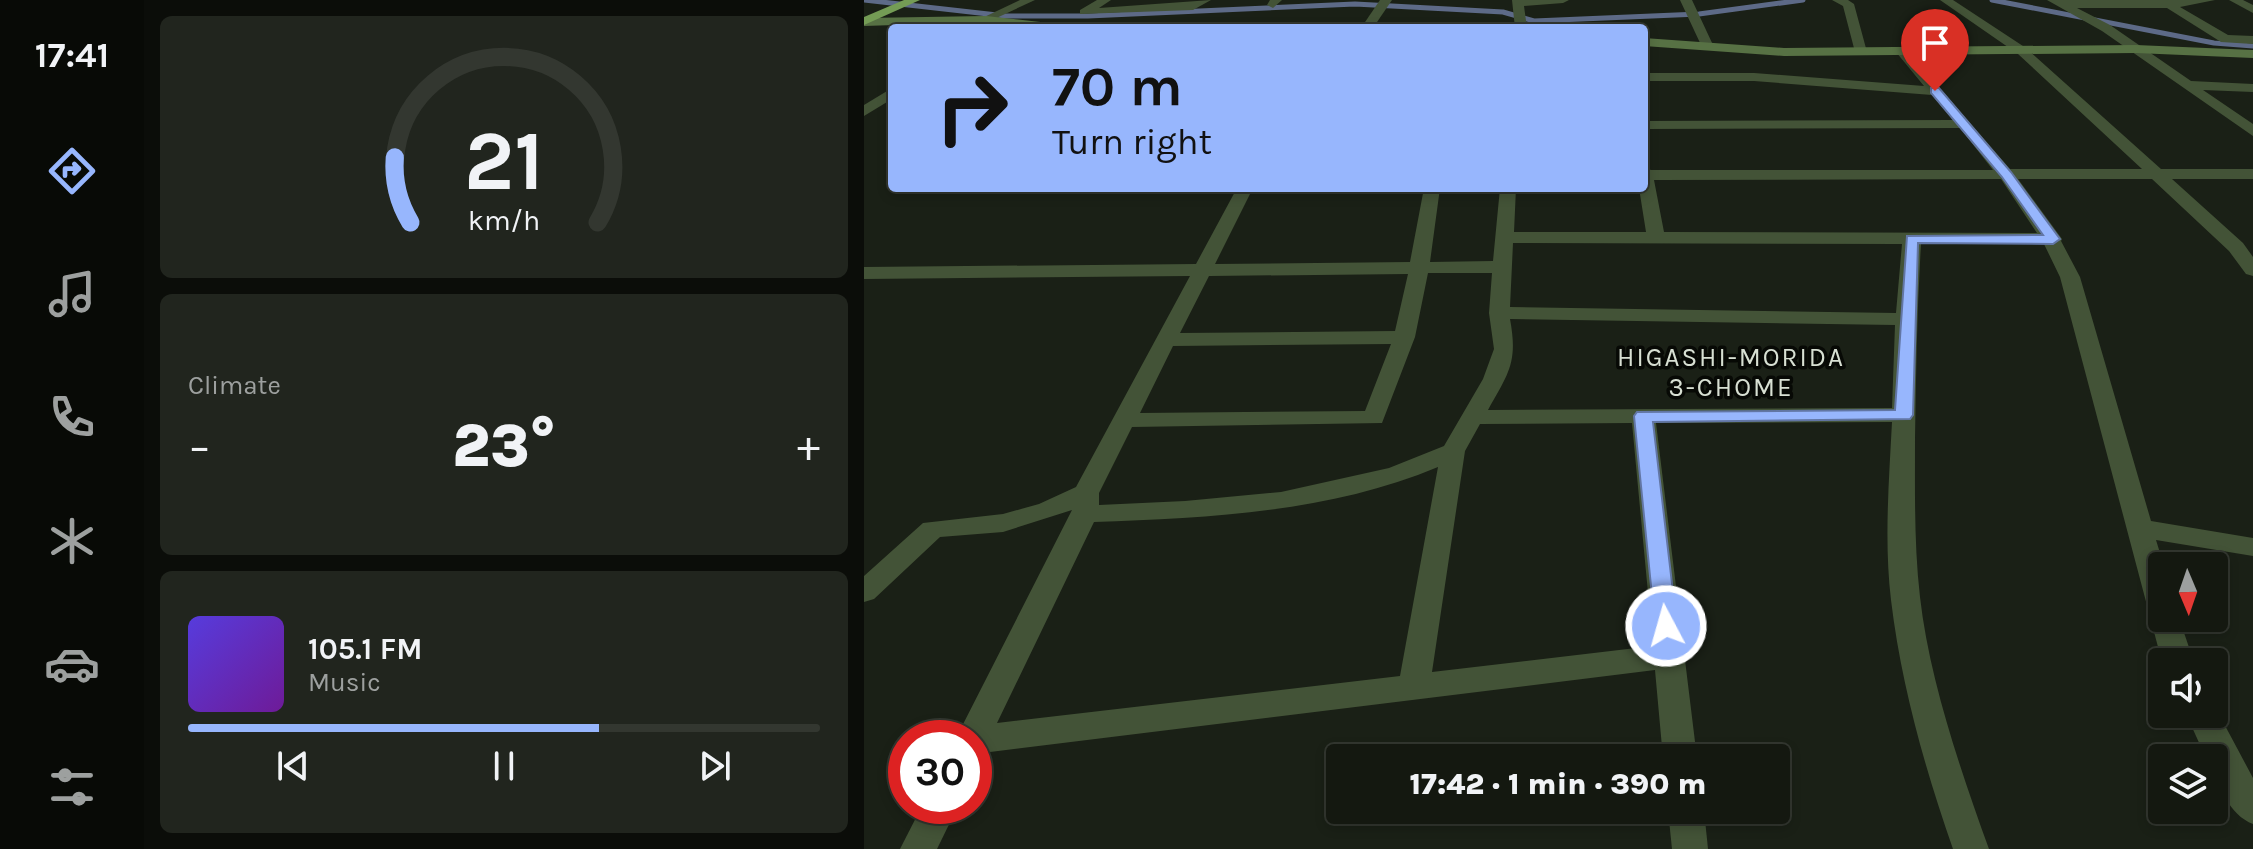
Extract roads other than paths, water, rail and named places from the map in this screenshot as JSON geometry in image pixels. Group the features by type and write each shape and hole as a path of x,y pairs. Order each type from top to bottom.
{"highway":[{"path":"870,10 912,1"},
{"path":"864,22 893,3"}],"street":[{"path":"988,22 1029,0"},
{"path":"1105,0 1084,12 1193,7 1205,0"},
{"path":"1370,24 1386,0"},
{"path":"1520,14 1563,0"},
{"path":"1686,0 1707,45"},
{"path":"1838,0 1848,4 1861,52"},
{"path":"1946,0 2022,51 2159,174 2236,247 2253,270"},
{"path":"2059,3 2169,5 2209,0"},
{"path":"2235,0 2253,10"},
{"path":"2059,3 2106,28 2251,128"},
{"path":"2169,5 2225,39 2253,40"},
{"path":"864,22 1011,24"},
{"path":"1648,42 1769,52 2136,49 2253,54"},
{"path":"1902,52 2006,175 2053,239 2070,277 2148,562"},
{"path":"1648,77 1754,77 1935,91"},
{"path":"2189,85 2253,88"},
{"path":"864,112 888,95"},
{"path":"1648,125 1964,124"},
{"path":"1648,173 2253,174"},
{"path":"983,720 1124,420 1243,192"},
{"path":"1124,420 1374,418 1404,337 1431,192"},
{"path":"1414,687 1453,451 1494,379 1505,349 1499,313 1508,192"},
{"path":"1648,192 1656,237"},
{"path":"1505,237 2053,239"},
{"path":"1912,239 1906,319 1902,488 1905,598 1921,681 1949,788 1971,849"},
{"path":"864,273 1502,267"},
{"path":"1499,313 1906,319"},
{"path":"1166,340 1404,337"},
{"path":"1473,417 1904,415"},
{"path":"1643,416 1678,744"},
{"path":"864,592 933,529 1003,523 1086,503 1185,510 1281,500 1396,475 1453,451"},
{"path":"2138,528 2253,547"},
{"path":"992,737 1669,656"},
{"path":"2209,728 2229,771 2253,808"},
{"path":"918,849 931,824"},
{"path":"1687,824 1690,849"}],"waterway":[{"path":"864,0 1006,16 1088,16 1355,4 1503,12 1534,21 1699,14 1803,0"},
{"path":"1992,0 2214,43 2253,46"}],"district":[{"name":"HIGASHI-MORIDA 3-CHOME","path":"1731,372"}]}
